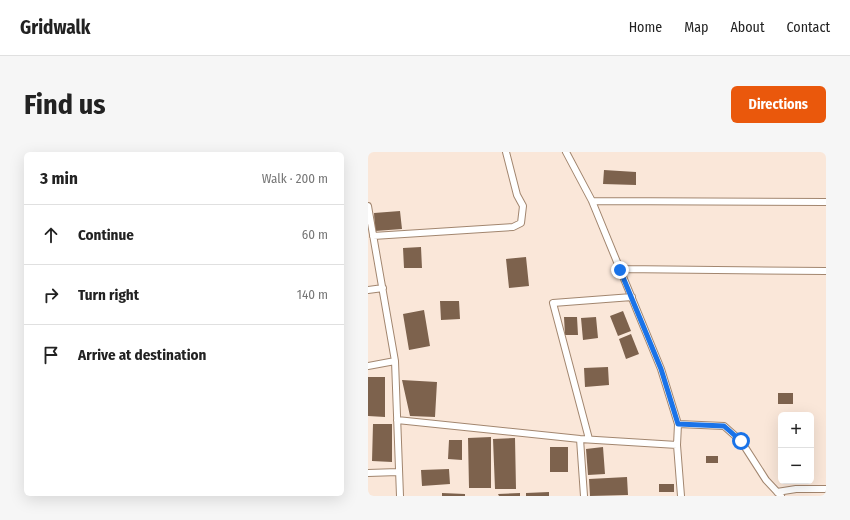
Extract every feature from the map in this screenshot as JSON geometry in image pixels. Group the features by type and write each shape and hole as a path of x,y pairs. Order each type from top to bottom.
{"street":[{"path":"373,236 513,227 521,223 523,206 517,195 506,152"},
{"path":"566,152 592,201 661,369 678,424 677,445 681,496"},
{"path":"592,201 826,202"},
{"path":"368,206 395,361 400,496"},
{"path":"620,270 826,271"},
{"path":"368,290 383,288"},
{"path":"589,440 553,303 632,297"},
{"path":"368,366 395,361"},
{"path":"397,420 589,440 677,445"},
{"path":"678,424 724,426 741,441 766,480 779,494 796,489 826,489"},
{"path":"580,439 584,496"},
{"path":"368,473 398,472"}],"building":[{"path":"604,170 636,172 636,185 603,184"},
{"path":"400,211 402,229 375,231 374,213"},
{"path":"421,247 422,268 404,268 403,248"},
{"path":"526,257 529,286 509,288 506,259"},
{"path":"440,301 459,301 460,319 441,320"},
{"path":"424,310 430,346 409,350 403,314"},
{"path":"623,311 631,331 618,336 610,316"},
{"path":"564,317 577,317 578,335 565,335"},
{"path":"596,317 598,338 583,340 581,318"},
{"path":"631,334 639,354 626,359 619,339"},
{"path":"608,367 609,385 585,387 584,368"},
{"path":"368,377 385,377 385,417 368,416"},
{"path":"402,380 437,382 435,417 410,416"},
{"path":"778,393 793,393 793,404 778,404"},
{"path":"373,424 392,424 392,462 372,461"},
{"path":"491,437 491,488 469,488 468,438"},
{"path":"515,438 516,489 495,489 493,439"},
{"path":"449,440 462,440 462,460 448,459"},
{"path":"550,447 568,447 568,472 550,472"},
{"path":"603,447 605,474 588,475 586,449"},
{"path":"706,456 718,456 718,463 706,463"},
{"path":"449,469 450,484 422,486 421,470"},
{"path":"627,477 628,495 590,496 589,479"},
{"path":"659,484 674,484 674,492 659,492"},
{"path":"549,492 549,496 526,496 526,493"},
{"path":"442,493 465,494 465,496 442,496"},
{"path":"520,493 520,496 499,496 498,494"}],"route":[{"path":"620,270 661,369 678,424 724,426 741,441"}]}
